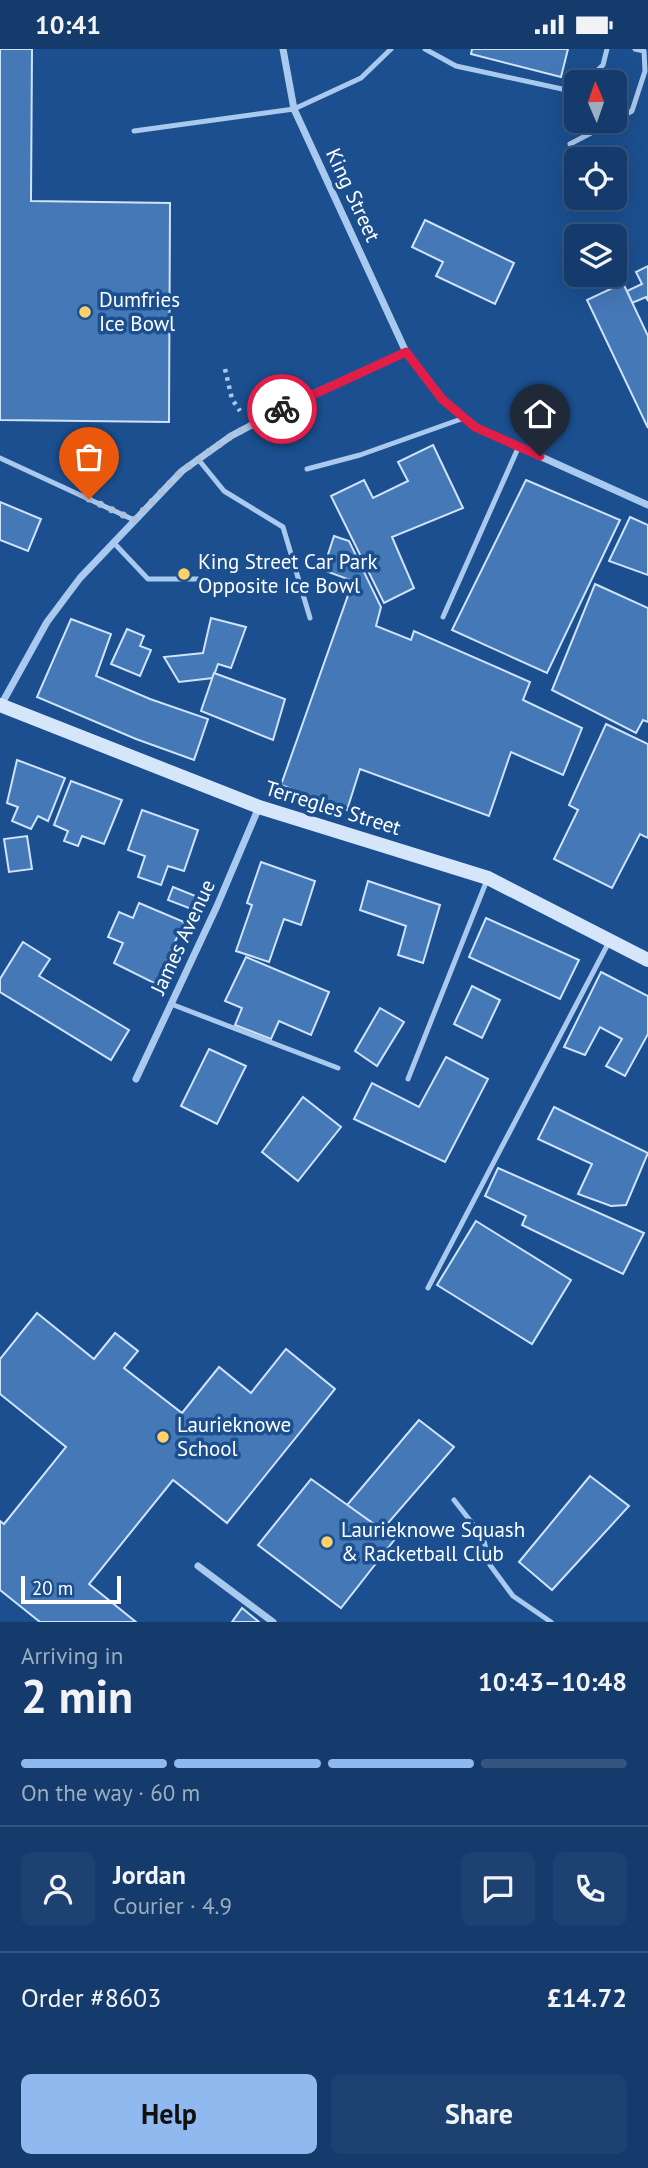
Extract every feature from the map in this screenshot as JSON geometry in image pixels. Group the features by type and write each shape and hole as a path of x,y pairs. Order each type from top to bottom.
{"street":[{"name":"King Street","path":"283,49 294,109 406,352 442,399 475,427 648,505"},
{"path":"0,705 47,622 80,578 182,471 231,436 293,403 406,352"},
{"name":"Terregles Street","path":"0,705 259,807 488,878 648,960"},
{"name":"James Avenue","path":"136,1079 218,906 259,807"},
{"path":"198,1566 273,1622"}],"lane":[{"path":"134,131 294,109 361,78 391,49"},
{"path":"425,49 456,66 564,89"},
{"path":"598,70 603,65 607,49"},
{"path":"627,114 632,111 645,71 643,51 635,49"},
{"path":"570,144 591,133"},
{"path":"307,469 360,455 464,418"},
{"path":"443,617 519,446"},
{"path":"0,458 134,520"},
{"path":"198,459 224,491 282,527 310,618"},
{"path":"113,542 148,579 198,579"},
{"path":"0,705 0,711"},
{"path":"408,1079 488,878"},
{"path":"428,1288 610,940"},
{"path":"172,1004 338,1068"},
{"path":"454,1500 483,1538 490,1565 513,1596 551,1622"}],"path":[{"path":"225,369 232,399 249,427"}],"building":[{"name":"Dumfries Ice Bowl","path":"0,49 32,49 31,201 170,203 169,422 0,420"},
{"path":"472,49 568,49 561,77 471,54"},
{"path":"425,220 514,263 495,304 436,276 443,262 412,247"},
{"path":"648,266 648,301 646,297 632,303 627,291 642,284 636,272"},
{"path":"615,287 625,287 648,336 648,428 587,300"},
{"path":"433,445 463,508 392,537 414,588 384,603 331,496 364,480 373,498 408,481 398,462"},
{"path":"526,480 620,520 547,673 452,630"},
{"path":"0,502 41,519 28,551 0,540"},
{"path":"630,517 648,525 648,575 609,561"},
{"path":"334,536 349,541 381,607 376,626 411,640 414,631 530,682 523,700 582,728 563,775 511,752 489,816 360,769 347,810 281,785 353,581 323,570"},
{"path":"595,584 648,608 648,722 643,720 636,733 552,690"},
{"path":"211,618 246,627 231,668 218,664 213,678 179,682 164,657 203,653"},
{"path":"71,619 111,634 96,676 150,699 208,719 194,760 136,739 37,697"},
{"path":"127,629 144,636 140,646 151,650 140,676 111,664"},
{"path":"214,673 285,699 273,740 201,711"},
{"path":"606,724 648,744 648,838 640,834 612,888 554,859 578,810 569,805"},
{"path":"17,760 65,778 48,821 38,816 31,829 12,821 18,807 7,803"},
{"path":"71,781 122,800 104,844 82,836 78,846 64,841 68,831 54,825"},
{"path":"142,810 198,830 184,871 168,866 161,885 138,877 145,856 128,850"},
{"path":"27,836 32,869 9,872 4,839"},
{"path":"261,862 315,881 301,925 284,919 269,962 236,951 252,905 247,903"},
{"path":"368,881 440,905 423,963 398,955 406,926 360,910"},
{"path":"173,887 198,897 194,910 168,900"},
{"path":"139,903 184,922 156,984 114,963 123,943 108,937 119,912 133,918"},
{"path":"486,918 579,960 560,999 469,957"},
{"path":"23,942 50,959 39,976 129,1030 111,1060 0,992 0,979"},
{"path":"246,957 329,992 311,1035 279,1021 271,1039 235,1025 242,1008 225,1001"},
{"path":"601,972 648,996 648,1034 625,1076 606,1066 622,1039 600,1027 585,1055 564,1047"},
{"path":"472,986 500,1000 482,1038 454,1024"},
{"path":"380,1008 404,1022 377,1066 355,1051"},
{"path":"209,1049 246,1066 217,1124 181,1106"},
{"path":"446,1057 488,1079 445,1162 354,1119 372,1083 419,1107"},
{"path":"303,1097 341,1127 298,1181 262,1152"},
{"path":"554,1107 648,1153 626,1205 611,1206 578,1194 592,1164 538,1139"},
{"path":"498,1168 644,1233 623,1274 522,1225 526,1216 485,1196"},
{"path":"476,1221 571,1280 532,1344 437,1285"},
{"path":"37,1313 94,1359 115,1333 138,1351 124,1368 182,1413 219,1367 251,1393 286,1349 335,1389 227,1523 173,1480 89,1584 136,1622 40,1622 0,1590 0,1521 4,1524 66,1447 0,1394 0,1359"},
{"path":"419,1420 454,1447 382,1530 347,1505"},
{"path":"590,1476 629,1506 552,1590 519,1562"},
{"name":"Laurieknowe Squash & Racketball Club","path":"311,1479 395,1539 341,1608 258,1545"},
{"path":"242,1608 259,1622 232,1622"}],"way so far":[{"path":"89,499 134,520 182,471 231,436 282,409"}],"place":[{"name":"Dumfries Ice Bowl","path":"85,312"},
{"name":"King Street Car Park Opposite Ice Bowl","path":"184,574"},
{"name":"Laurieknowe School","path":"163,1437"},
{"name":"Laurieknowe Squash & Racketball Club","path":"327,1542"}],"route":[{"path":"282,409 406,352 442,399 475,427 540,456"}]}
